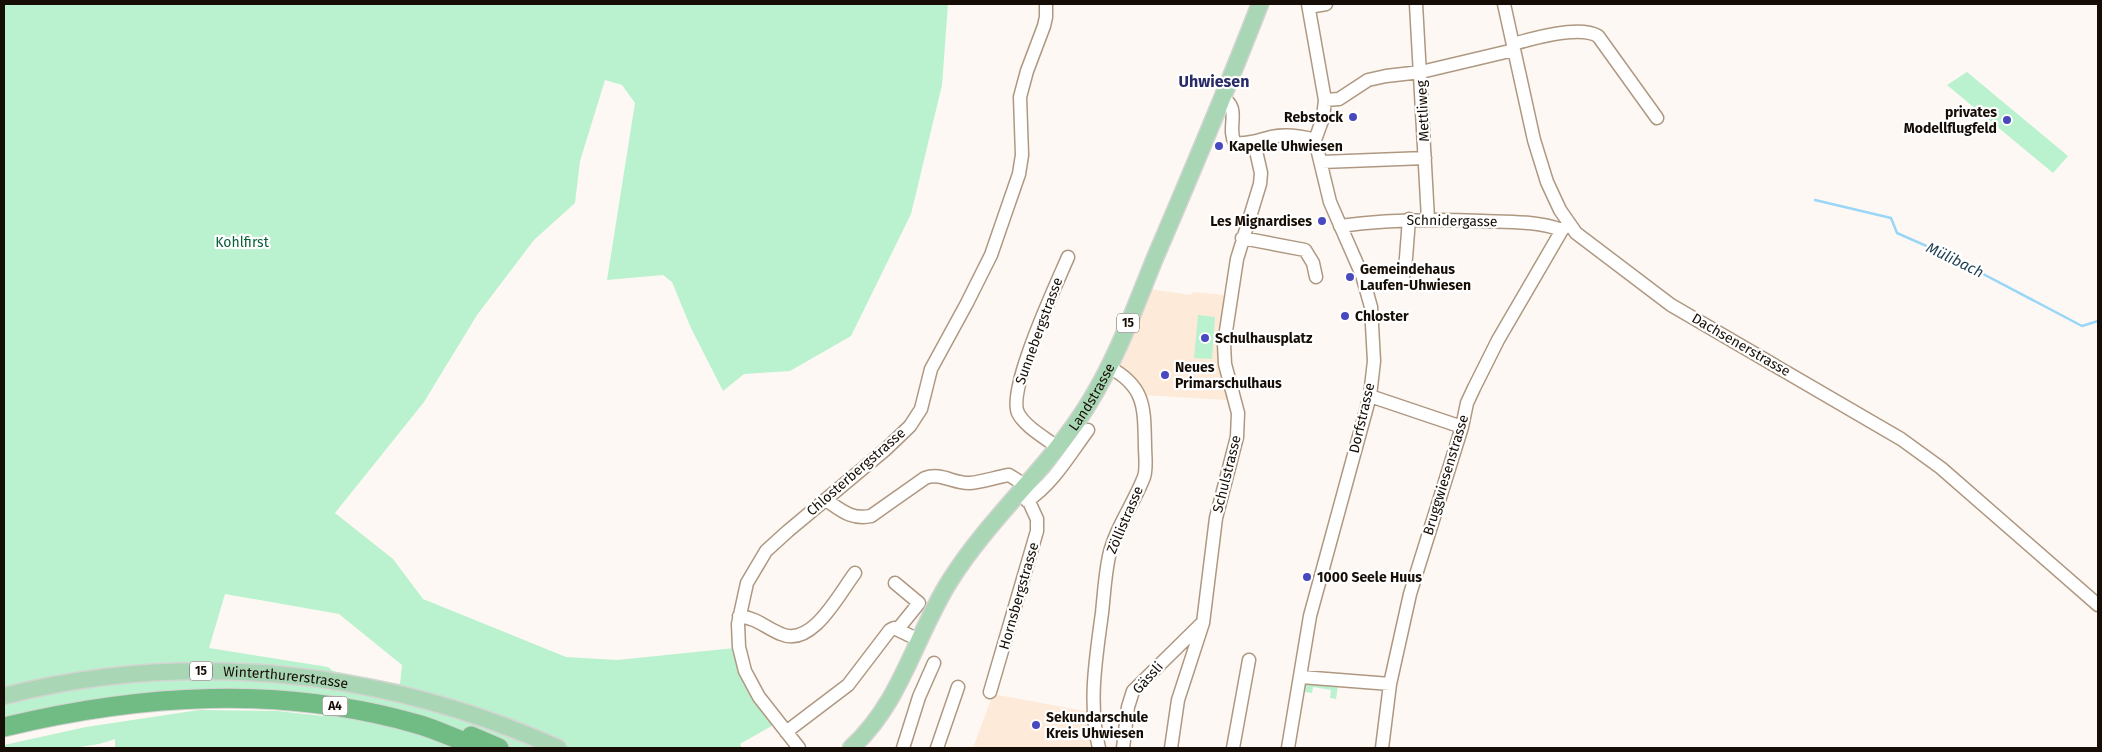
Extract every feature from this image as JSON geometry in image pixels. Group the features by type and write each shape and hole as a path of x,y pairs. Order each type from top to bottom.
{"highway":[{"name":"A4","path":"4,727 58,715 158,700 249,698 326,705 372,713 449,729 500,748"},
{"path":"4,734 58,715"},
{"name":"A4","path":"418,724 481,748"}],"main road":[{"name":"Landstrasse","path":"851,748 880,716 896,690 935,606 953,576 992,525 1024,496 1091,401 1109,367 1260,4"},
{"name":"Winterthurerstrasse","path":"4,696 62,683 125,675 205,671 275,674 360,685 432,701 490,720 558,748"}],"street":[{"name":"Chlosterbergstrasse","path":"799,748 759,697 745,670 739,647 739,616 747,583 766,551 885,450 916,418 926,397 931,369 991,255 1019,174 1022,155 1020,97 1027,71 1044,26 1046,4"},
{"path":"1222,98 1229,102 1232,109 1234,118 1232,137 1235,143 1254,142 1273,136 1299,136 1315,140 1323,118 1324,100 1308,5 1326,4"},
{"name":"Mettliweg","path":"1416,4 1428,219"},
{"name":"Dachsenerstrasse","path":"1504,4 1540,161 1565,227 1671,305 1901,439 1941,468 2098,605"},
{"path":"1324,100 1339,99 1368,80 1421,72 1514,47 1550,34 1584,31 1592,32 1598,36 1657,118"},
{"name":"Dorfstrasse","path":"1288,748 1310,616 1370,396 1374,361 1373,325 1368,292 1327,190 1322,162 1315,140"},
{"name":"Schulstrasse","path":"1171,748 1178,700 1203,623 1216,518 1237,438 1238,413 1225,364 1224,344 1237,260 1242,238 1260,184 1261,173 1254,142"},
{"path":"1322,162 1425,158"},
{"path":"1362,275 1369,274 1396,280 1402,278 1406,258 1408,219"},
{"name":"Schnidergasse","path":"1340,226 1408,219 1428,219 1542,223 1565,227"},
{"name":"Bruggwiesenstrasse","path":"1382,748 1390,684 1410,594 1462,427 1467,403 1498,340 1565,227"},
{"path":"1242,238 1305,250 1313,263 1316,277"},
{"name":"Sunnebergstrasse","path":"1058,448 1022,419 1017,411 1016,399 1019,382 1043,314 1068,257"},
{"name":"Zöllistrasse","path":"1099,748 1094,708 1093,676 1109,557 1119,530 1145,474 1144,416 1141,398 1128,379 1109,367"},
{"path":"1370,396 1462,427"},
{"path":"1024,496 1047,484 1088,430"},
{"name":"Hornsbergstrasse","path":"826,500 851,516 860,518 870,516 925,478 932,476 966,483 1009,475 1020,482 1024,496 1037,519 1035,542 990,692"},
{"path":"739,616 758,620 786,636 805,634 819,622 855,573"},
{"path":"895,583 919,603 898,629"},
{"name":"Gässli","path":"1123,748 1128,707 1133,691 1203,623"},
{"path":"786,732 848,685 886,634 894,628 919,640"},
{"path":"1233,748 1250,660"},
{"path":"903,748 919,697 934,663"},
{"path":"1301,677 1390,684"},
{"path":"937,748 958,686"}],"shaded area":[{"path":"1149,289 1191,295 1193,292 1225,295 1229,400 1143,395 1117,365"},
{"name":"Sekundarschule Kreis Uhwiesen","path":"993,694 1090,712 1096,748 973,748"}],"green space":[{"name":"Kohlfirst","path":"4,4 948,4 942,85 911,214 851,336 790,371 744,374 723,391 691,328 672,282 663,275 607,280 635,103 622,85 605,80 580,161 575,203 534,240 477,315 424,402 335,513 393,559 423,599 566,657 617,660 735,648 775,724 740,744 742,748 506,748 439,722 310,694 249,689 147,693 4,720","holes":["225,594 339,614 402,665 400,684 333,671 328,667 209,648"]},
{"name":"privates Modellflugfeld","path":"1967,72 2068,156 2053,173 1947,85"},
{"name":"Schulhausplatz","path":"1198,315 1215,317 1212,359 1194,358"},
{"path":"1309,682 1338,685 1336,699 1330,698 1331,690 1313,687 1312,693 1305,692 1306,684"},
{"path":"333,708 470,748 115,748 115,739 74,748 4,748 4,745 86,727 199,710 277,711 323,716"}],"waterway":[{"name":"Mülibach","path":"1815,200 1891,218 1897,233 1949,256 2082,326 2098,321"}],"place":[{"name":"Rebstock","path":"1353,117"},
{"name":"privates Modellflugfeld","path":"2007,120"},
{"name":"Kapelle Uhwiesen","path":"1219,146"},
{"name":"Les Mignardises","path":"1322,221"},
{"name":"Gemeindehaus Laufen-Uhwiesen","path":"1350,277"},
{"name":"Chloster","path":"1345,316"},
{"name":"Schulhausplatz","path":"1205,338"},
{"name":"Neues Primarschulhaus","path":"1165,375"},
{"name":"1000 Seele Huus","path":"1307,577"},
{"name":"Sekundarschule Kreis Uhwiesen","path":"1036,725"}],"district":[{"name":"Uhwiesen","path":"1214,81"}]}
